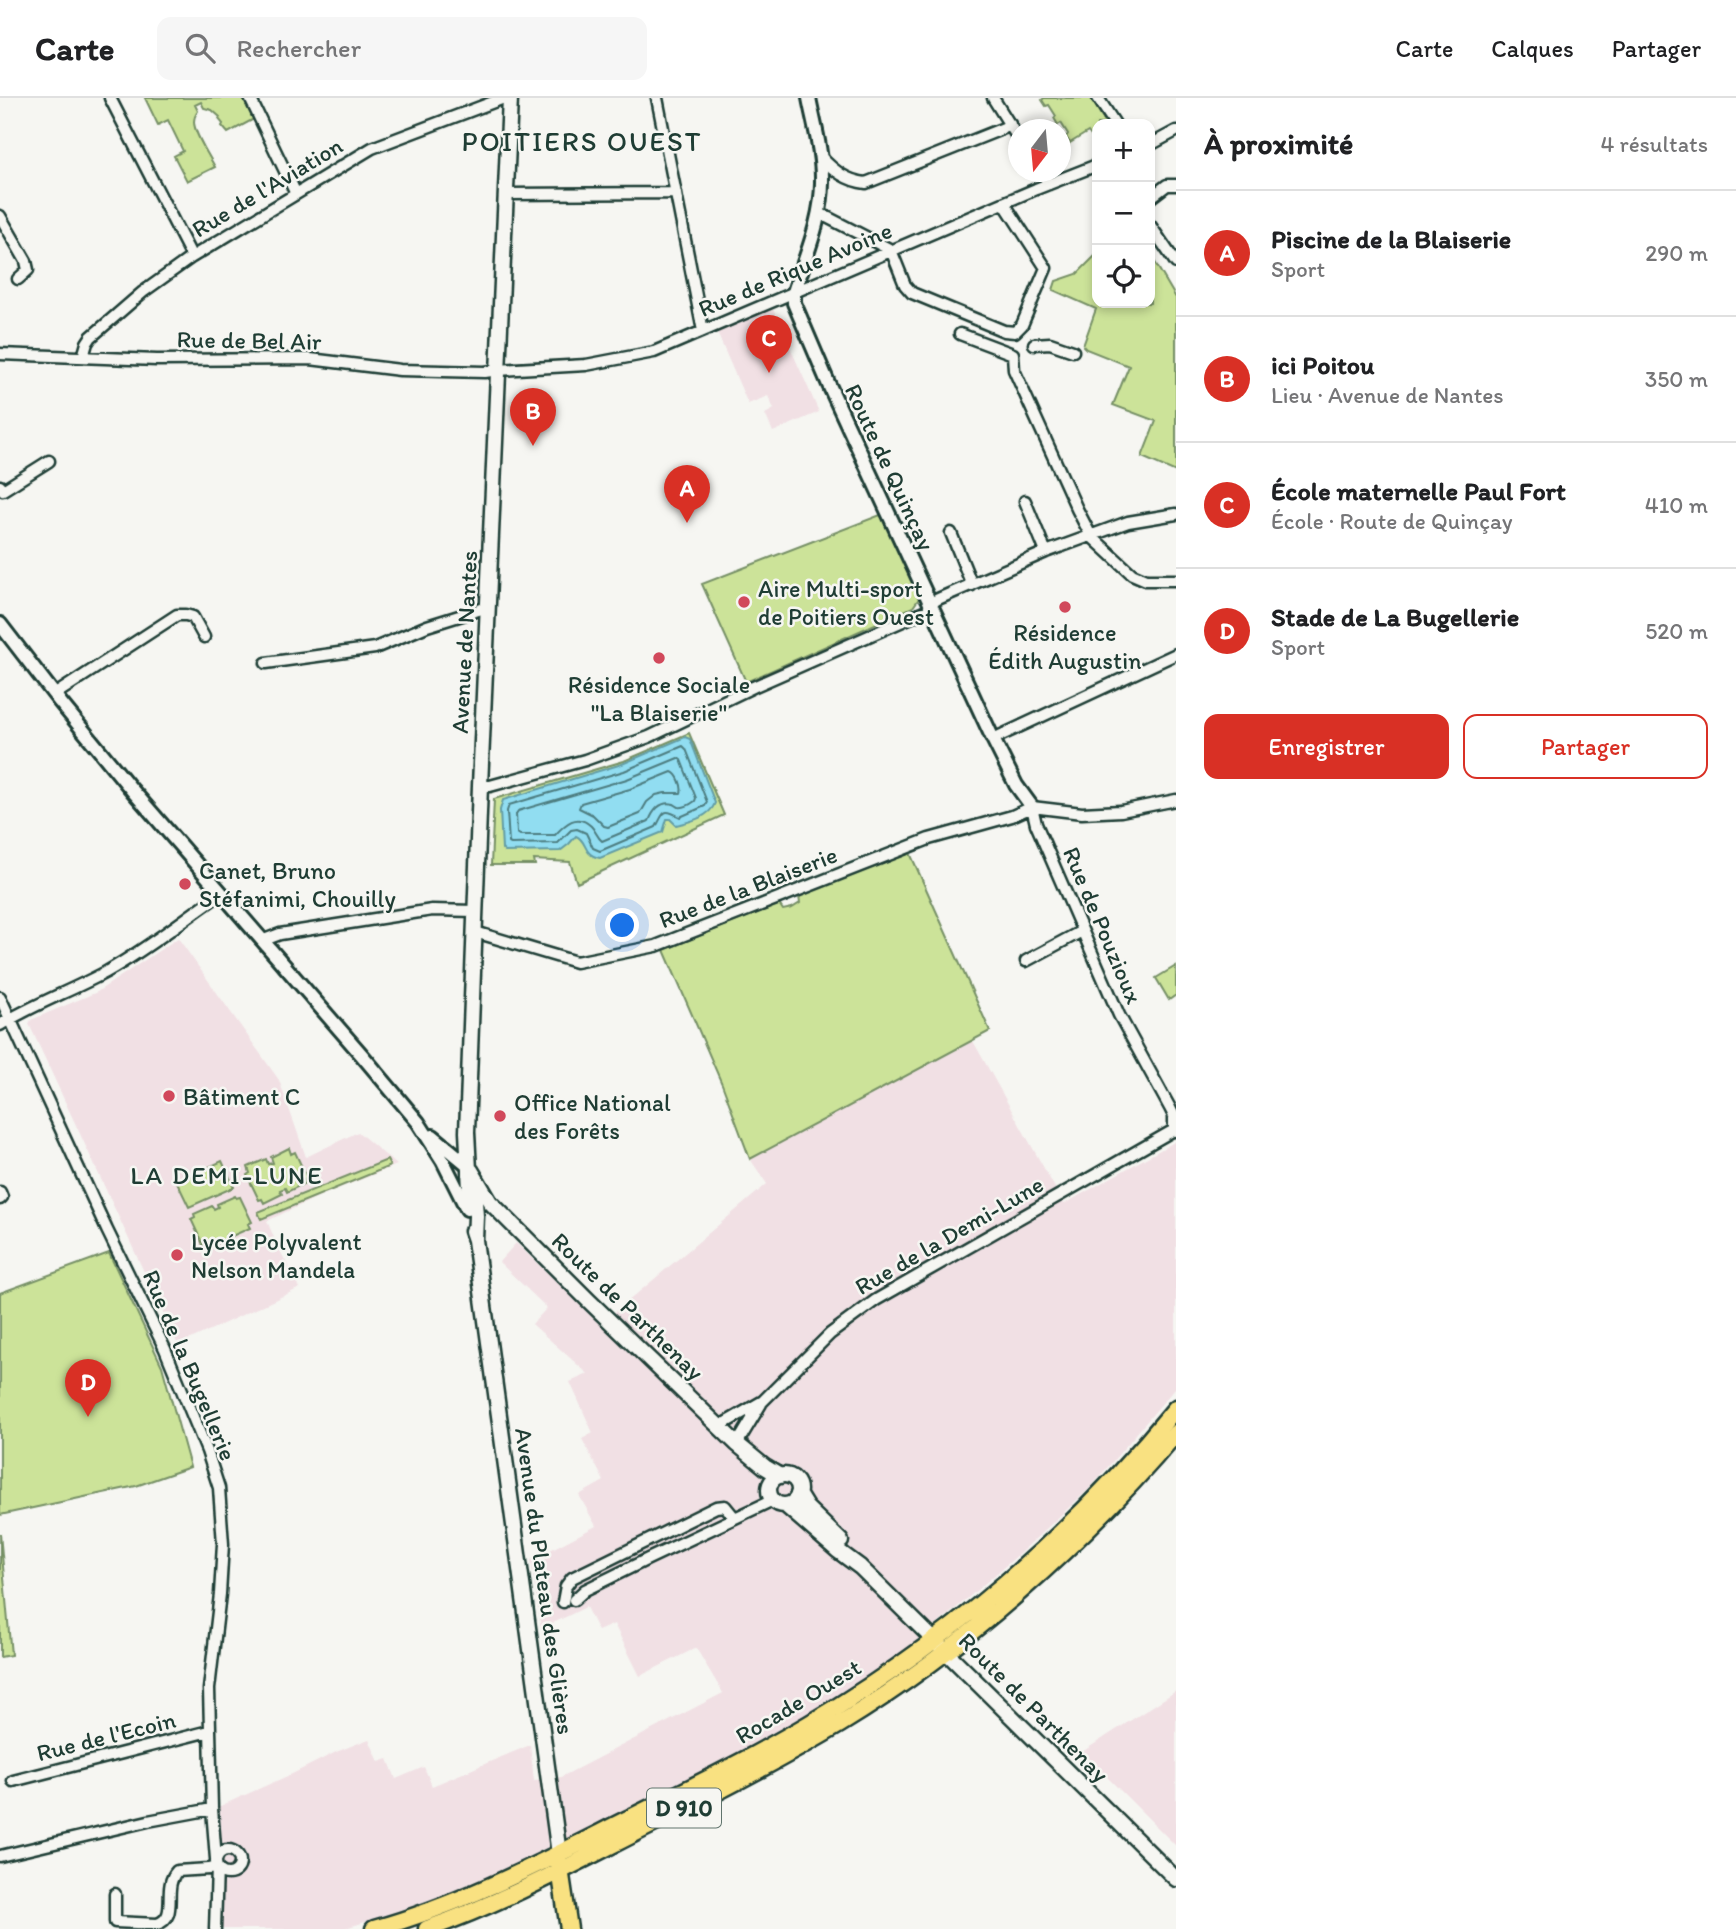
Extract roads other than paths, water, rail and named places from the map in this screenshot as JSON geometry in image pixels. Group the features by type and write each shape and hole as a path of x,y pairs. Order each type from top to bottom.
{"main road":[{"name":"Avenue de Nantes","path":"470,1189 467,1132 475,911 510,98"},
{"name":"Route de Parthenay","path":"468,1165 488,1199 718,1427 765,1467 777,1492 837,1550 860,1567 1176,1879"},
{"name":"Route de Parthenay","path":"470,1189 488,1199"},
{"name":"Avenue du Plateau des Glières","path":"470,1189 466,1203 475,1240"},
{"name":"Avenue du Plateau des Glières","path":"470,1189 475,1202 475,1240 569,1929"},
{"name":"Rocade Ouest","path":"940,1645 985,1600 1079,1516 1176,1408"},
{"name":"Rocade Ouest","path":"374,1929 457,1901 558,1854 787,1737 880,1678 940,1645 1024,1587 1082,1535 1176,1433"},
{"name":"Route de Parthenay","path":"777,1492 789,1476 795,1481 798,1494 806,1507 850,1550 860,1567"},
{"path":"777,1492 793,1502 798,1494"},
{"name":"D 910","path":"427,1929 481,1908 561,1871 772,1763 841,1723 940,1645"}],"street":[{"path":"110,98 192,257"},
{"path":"250,98 296,194"},
{"name":"Rue de l'Aviation","path":"83,357 91,337 143,292 192,257 372,148 504,98"},
{"path":"657,98 703,331"},
{"path":"794,292 819,213 822,179 821,157 809,98"},
{"path":"993,98 1008,121"},
{"path":"1098,98 1112,119"},
{"path":"821,157 846,178 866,183 1008,125"},
{"path":"1155,142 1176,131"},
{"name":"Rue de Rique Avoine","path":"498,370 586,365 654,352 1092,167"},
{"path":"1155,194 1167,186 1176,185"},
{"path":"506,194 676,192"},
{"path":"819,213 891,250 904,284 912,293 1004,331 1015,332 1023,325 1046,268 1004,203"},
{"path":"0,216 26,261 28,271 18,279"},
{"path":"1155,232 1176,263"},
{"name":"Route de Quinçay","path":"794,292 794,303 819,362 930,604 1016,785 1032,807"},
{"path":"960,334 1013,354 1014,370 1091,536 1132,574 1146,580 1176,580"},
{"path":"1034,344 1050,343 1073,351"},
{"name":"Rue de Bel Air","path":"0,354 157,360 310,359 400,370 498,370"},
{"path":"0,486 3,490 49,460"},
{"path":"1025,501 1046,552"},
{"path":"480,786 490,786 585,760 649,737 753,687 924,612 930,604 1046,552 1128,522 1176,514"},
{"path":"951,533 972,585"},
{"path":"266,663 375,648 427,626 488,607"},
{"path":"54,695 177,615 186,614 193,617 204,637"},
{"path":"0,624 132,790 264,940 418,1122 443,1161 467,1209"},
{"path":"993,739 1176,653"},
{"path":"1032,807 1082,813 1121,811 1176,800"},
{"name":"Rue de Pouzioux","path":"1032,807 1036,824 1082,932 1119,1015 1174,1116 1175,1130"},
{"name":"Rue de la Blaiserie","path":"475,932 576,962 656,946 929,839 1012,816 1032,807"},
{"path":"5,1022 27,1008 105,972 134,955 222,893"},
{"path":"264,940 280,934 432,910 475,911"},
{"path":"1026,961 1082,932"},
{"name":"Rue de la Bugellerie","path":"0,997 5,1022 165,1349 207,1451 219,1488 223,1545 209,1689 212,1809 219,1866 215,1929"},
{"path":"418,1122 468,1165"},
{"name":"Rue de la Demi-Lune","path":"737,1444 763,1401 830,1334 876,1300 1175,1130"},
{"path":"443,1161 470,1189"},
{"path":"0,1192 0,1199"},
{"name":"Rue de la Demi-Lune","path":"718,1427 763,1401"},
{"path":"734,1517 725,1506 721,1506 572,1578 566,1586 568,1601 585,1590 734,1517 777,1492"},
{"name":"Rue de l'Ecoin","path":"13,1781 209,1731"},
{"path":"0,1856 148,1821 212,1809"},
{"path":"215,1830 229,1850"},
{"path":"115,1894 115,1922 163,1922 168,1917 170,1884 177,1871 219,1866 235,1872 241,1863 236,1852 229,1850 221,1852 219,1866"}],"water":[{"path":"685,737 690,739 715,803 709,812 676,825 667,819 663,832 600,858 590,854 576,836 560,851 505,852 502,849 500,810 503,800 622,764"}],"place":[{"name":"École maternelle Paul Fort","path":"769,373"},
{"name":"ici Poitou","path":"533,446"},
{"name":"Piscine de la Blaiserie","path":"687,523"},
{"name":"Aire Multi-sport de Poitiers Ouest","path":"744,602"},
{"name":"Résidence Édith Augustin","path":"1065,607"},
{"name":"Résidence Sociale \"La Blaiserie\"","path":"659,658"},
{"name":"Canet, Bruno Stéfanimi, Chouilly","path":"185,884"},
{"name":"Bâtiment C","path":"169,1096"},
{"name":"Office National des Forêts","path":"500,1116"},
{"name":"Lycée Polyvalent Nelson Mandela","path":"177,1255"},
{"name":"Stade de La Bugellerie","path":"88,1417"}],"district":[{"name":"POITIERS OUEST","path":"582,141"},
{"name":"LA DEMI-LUNE","path":"227,1175"}]}
